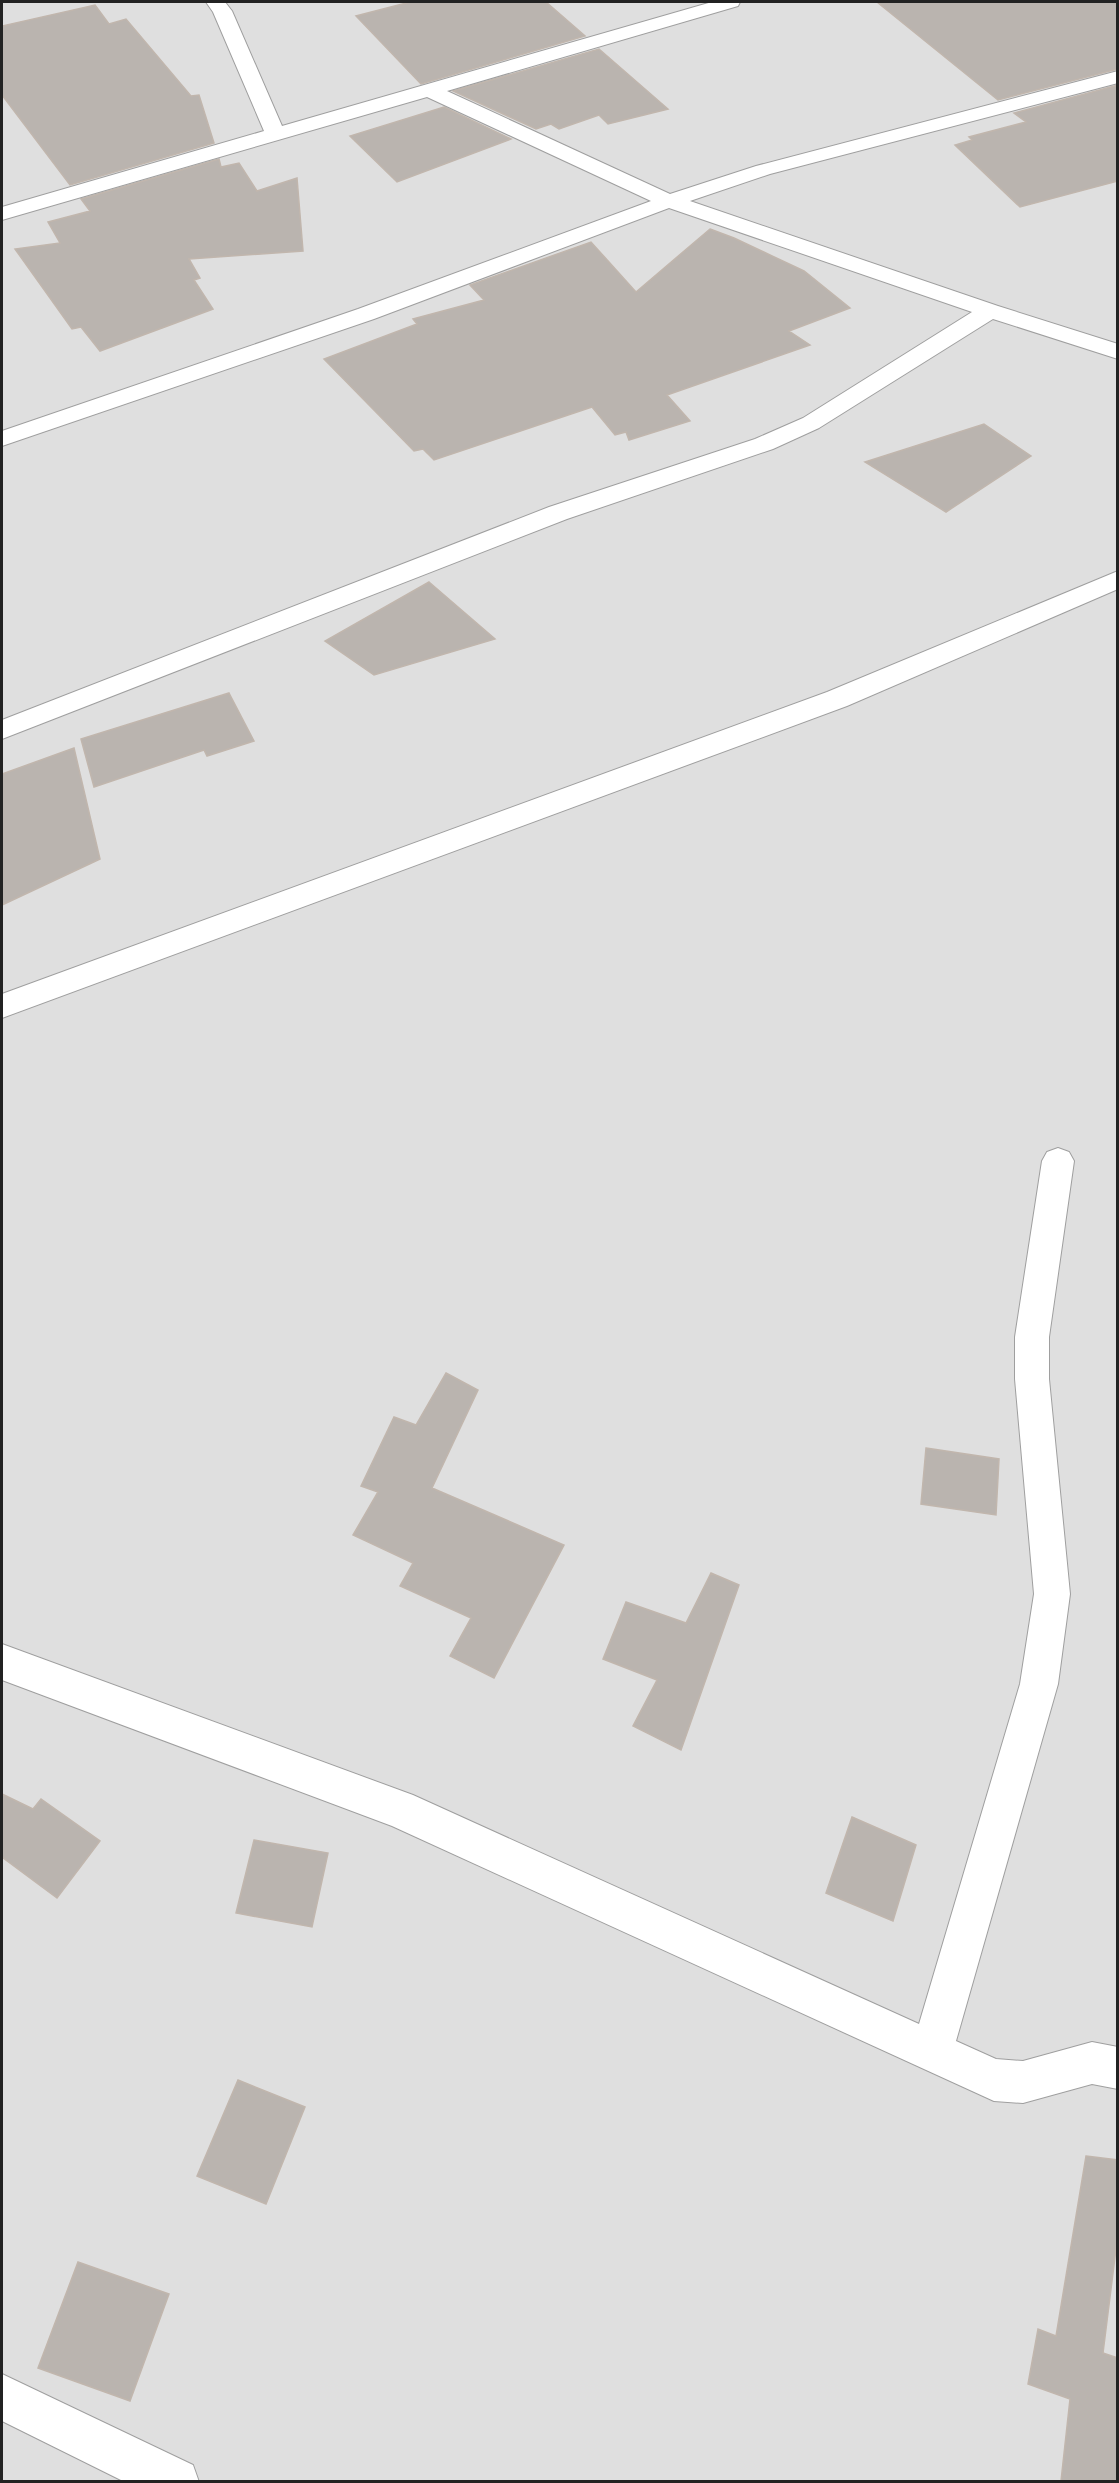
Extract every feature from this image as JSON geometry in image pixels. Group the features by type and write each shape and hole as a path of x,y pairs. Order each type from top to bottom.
{"street":[{"path":"2,214 718,3"},
{"path":"225,5 276,135"},
{"path":"2,439 366,314 669,201 763,170 1118,77"},
{"path":"428,90 669,201 990,311 1118,352"},
{"path":"2,730 548,516 764,444 811,423 990,311"},
{"path":"2,1006 837,699 1118,579"},
{"path":"932,2051 1041,1673 1052,1594 1032,1379 1032,1337 1058,1161"},
{"path":"2,1662 399,1809 994,2080 1023,2082 1092,2063 1118,2068"},
{"path":"2,2397 176,2481"}],"shaded area":[{"path":"2,2 1117,2 1117,2481 2,2481"}],"building":[{"path":"410,2 546,2 585,36 421,84 356,16"},
{"path":"877,2 1118,2 1118,69 998,100"},
{"path":"95,5 109,24 126,19 191,96 199,95 214,143 70,185 2,95 2,26"},
{"path":"599,49 668,109 608,124 599,115 559,129 551,124 536,129 453,91"},
{"path":"1118,85 1118,181 1020,207 955,145 972,140 969,137 1026,122 1014,113"},
{"path":"444,107 511,139 397,182 350,136"},
{"path":"219,159 221,167 239,163 257,191 297,178 303,251 189,259 200,278 194,280 213,309 100,351 81,327 72,329 15,249 60,243 48,222 90,211 81,199"},
{"path":"710,229 804,271 850,308 789,331 810,345 667,395 690,421 629,440 626,432 615,435 592,407 434,460 423,449 414,451 324,359 417,324 413,319 484,300 470,285 591,242 636,292"},
{"path":"984,424 1031,456 946,512 865,462"},
{"path":"429,582 495,639 374,675 325,641"},
{"path":"229,693 254,741 207,756 204,750 94,787 81,739"},
{"path":"74,748 100,859 2,905 2,774"},
{"path":"446,1373 478,1390 432,1488 564,1545 494,1678 450,1656 471,1618 400,1586 413,1563 353,1535 378,1492 361,1486 394,1417 416,1425"},
{"path":"926,1448 999,1459 996,1515 921,1504"},
{"path":"711,1573 739,1585 681,1750 633,1726 657,1680 603,1659 626,1602 686,1623"},
{"path":"2,1794 33,1809 41,1799 100,1841 57,1898 2,1857"},
{"path":"852,1817 916,1845 893,1921 826,1893"},
{"path":"254,1840 328,1853 312,1927 236,1913"},
{"path":"238,2080 305,2107 266,2204 197,2176"},
{"path":"1086,2156 1118,2160 1118,2233 1103,2353 1118,2358 1118,2481 1061,2481 1070,2399 1028,2384 1038,2329 1056,2336"},
{"path":"78,2262 169,2294 130,2401 38,2368"}]}
